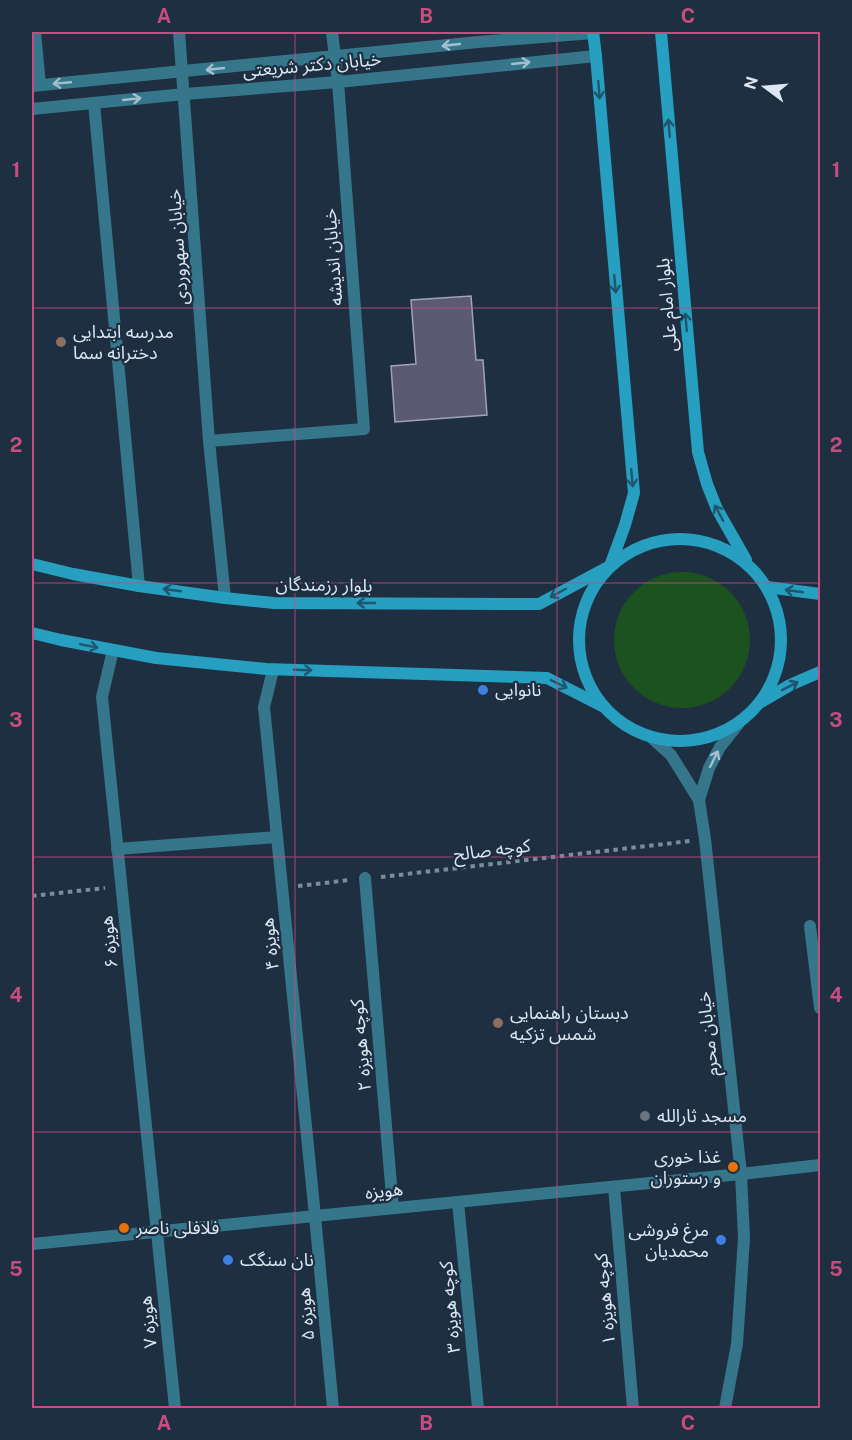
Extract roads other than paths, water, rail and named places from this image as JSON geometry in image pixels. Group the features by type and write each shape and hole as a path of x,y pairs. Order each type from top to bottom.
{"main road":[{"path":"593,32 634,493 626,525 610,566"},
{"name":"بلوار امام على","path":"660,32 698,452 717,509 748,564"},
{"path":"602,706 586,680 579,650 580,619 591,590 610,566 635,548 664,539 694,538 723,547 748,564 767,587 779,615 782,646 775,676 760,702"},
{"name":"بلوار رزمندگان","path":"32,564 139,586 274,603 539,604 610,566"},
{"path":"767,587 820,594"},
{"path":"32,633 156,658 273,670 547,678 602,706 625,726 652,738 682,742 711,737 738,723 760,702 820,672"}],"street":[{"path":"35,32 36,86"},
{"name":"خیابان سهروردی","path":"179,32 209,441 225,598"},
{"name":"خیابان اندیشه","path":"209,441 364,429 338,82 332,32"},
{"name":"خیابان دکتر شریعتی","path":"36,86 334,57 477,37 593,32"},
{"name":"خیابان دکتر شریعتی","path":"32,109 596,56"},
{"path":"94,103 139,586"},
{"name":"هویزه ۶","path":"113,650 102,697 157,1232"},
{"name":"هویزه ۴","path":"273,670 264,707 315,1216"},
{"path":"699,800 720,747 738,723"},
{"path":"652,738 671,755 699,800"},
{"name":"خیابان محرم","path":"699,800 741,1174 744,1238 737,1344 725,1408"},
{"path":"117,849 277,837"},
{"name":"کوچه هویزه ۲","path":"365,878 393,1208"},
{"path":"810,926 820,1008"},
{"name":"هویزه","path":"32,1244 820,1165"},
{"name":"کوچه هویزه ۱","path":"614,1187 633,1408"},
{"name":"کوچه هویزه ۳","path":"458,1202 478,1408"},
{"name":"هویزه ۵","path":"315,1216 333,1408"},
{"name":"هویزه ۷","path":"157,1232 175,1408"}],"place":[{"name":"مدرسه ابتدایی دخترانه سما","path":"61,342"},
{"name":"نانوایی","path":"483,690"},
{"name":"دبستان راهنمایی شمس تزکیه","path":"498,1023"},
{"name":"مسجد ثارالله","path":"645,1116"},
{"name":"غذا خوری و رستوران","path":"733,1167"},
{"name":"فلافلی ناصر","path":"124,1228"},
{"name":"مرغ فروشی محمدیان","path":"721,1240"},
{"name":"نان سنگک","path":"228,1260"}]}
